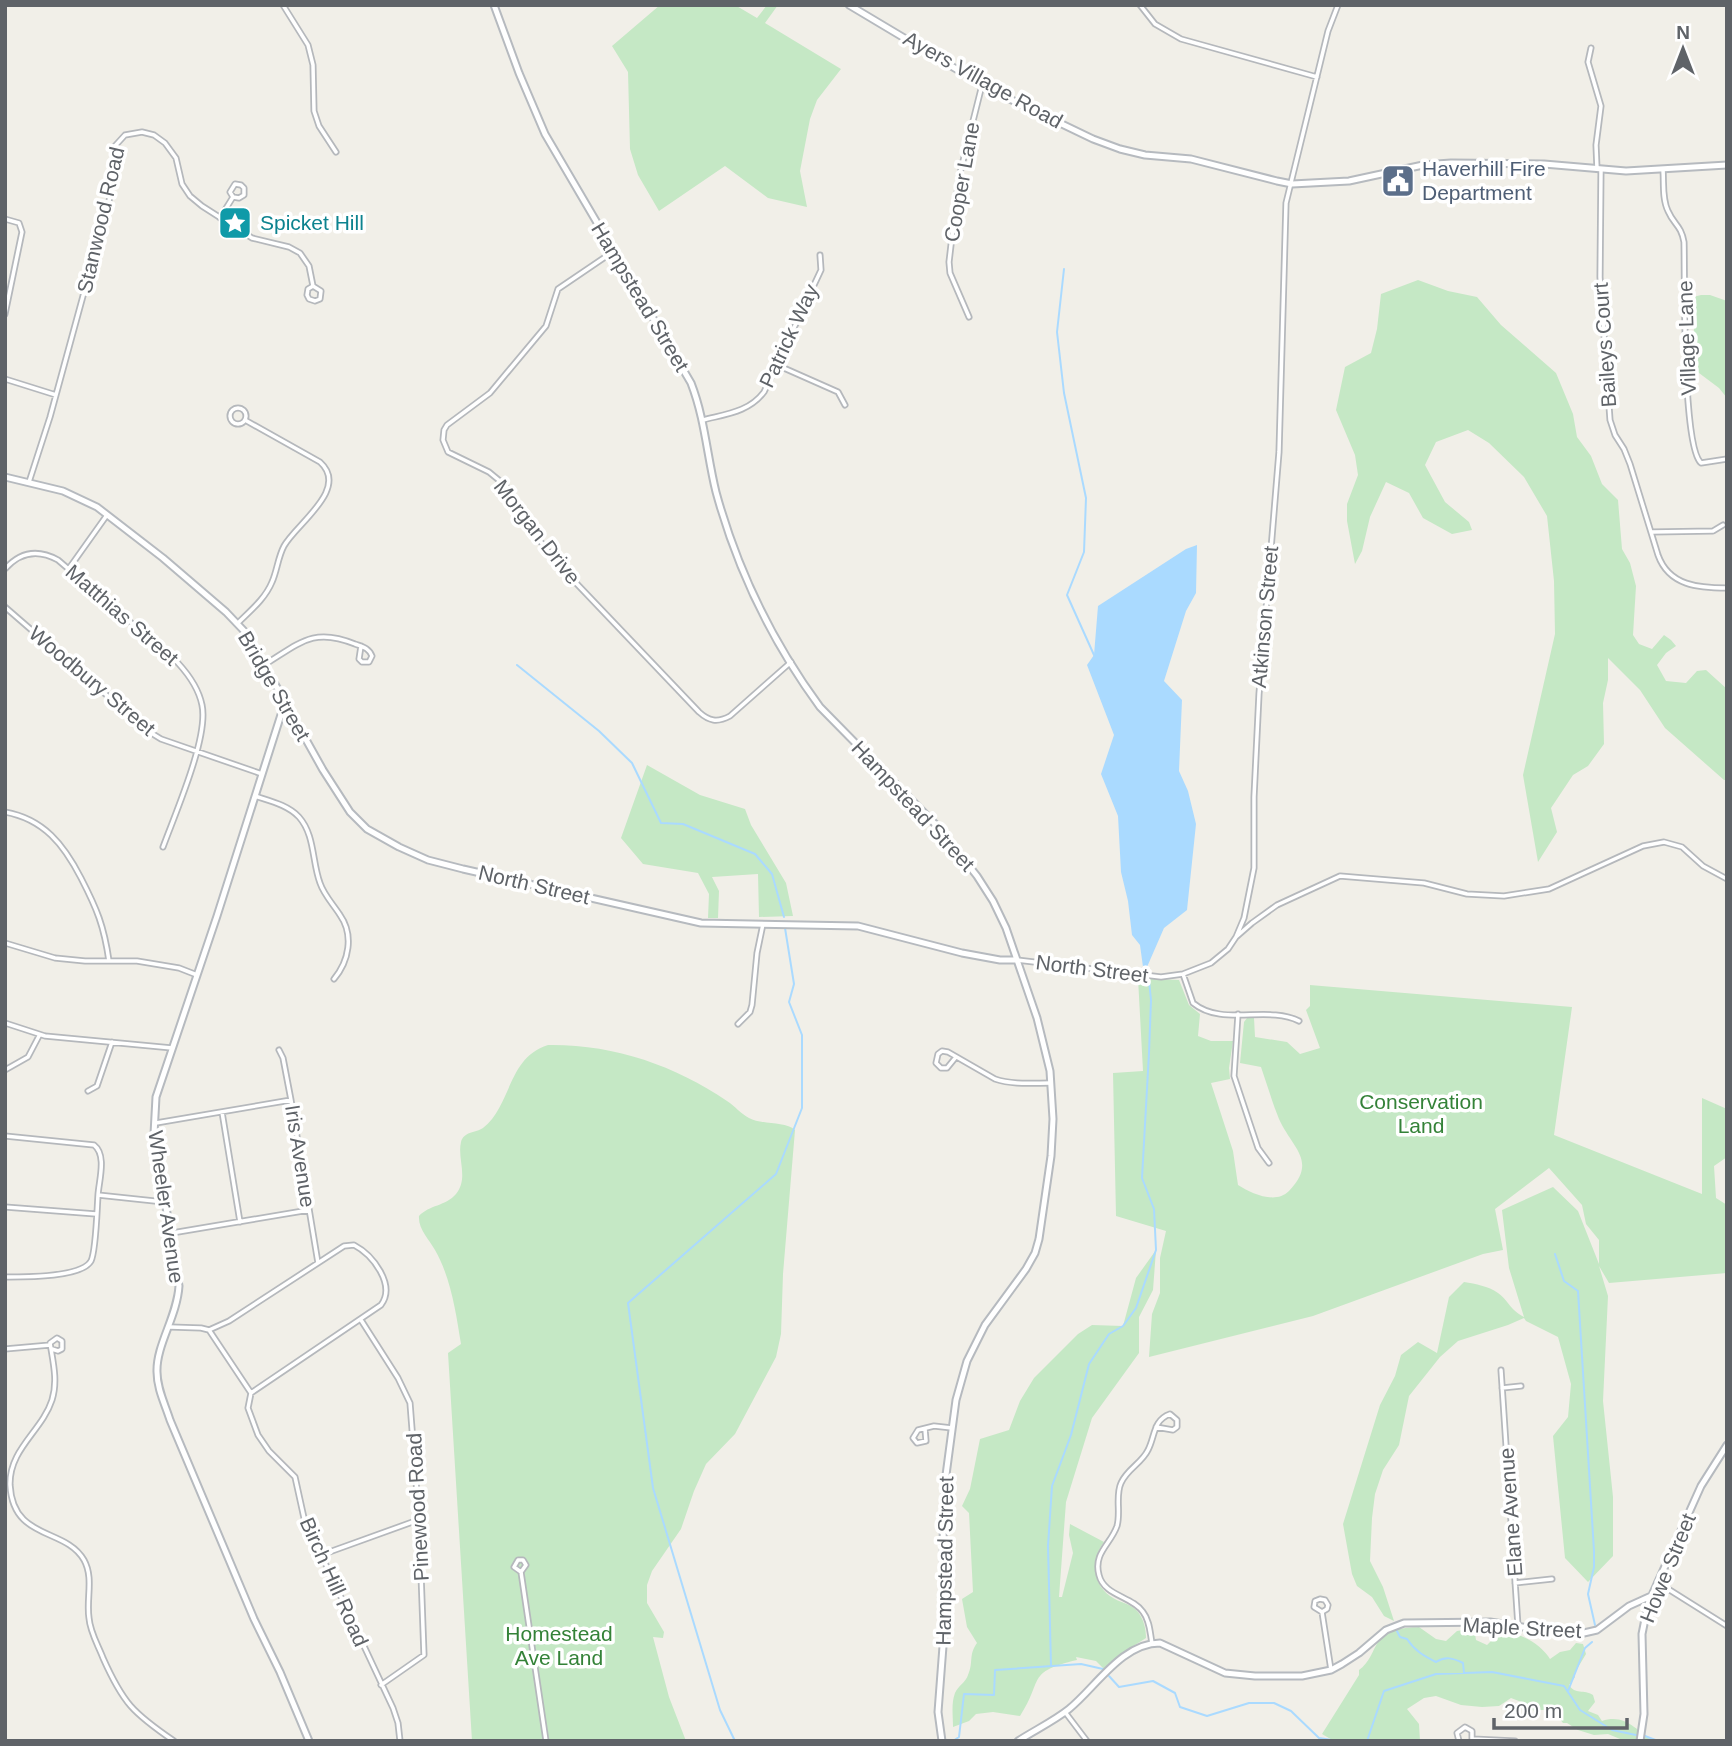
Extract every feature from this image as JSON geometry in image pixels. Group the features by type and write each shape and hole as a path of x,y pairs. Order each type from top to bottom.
{"street":[{"path":"283,5 308,45 313,65 313,106 317,121 336,152"},
{"name":"Hampstead Street","path":"494,5 537,118 566,173 681,363 697,399 716,491 742,571 791,662 820,707 938,827 969,865 996,906 1006,928 1047,1054 1053,1119 1040,1239 1030,1262 985,1325 967,1361 956,1399 943,1514 944,1633 938,1712 942,1741"},
{"name":"Ayers Village Road","path":"849,5 982,85 1093,139 1144,155 1191,159 1292,184 1349,181 1423,165 1451,163 1664,170 1727,165"},
{"path":"1140,5 1155,24 1181,39 1317,77"},
{"name":"Atkinson Street","path":"1236,937 1244,918 1254,868 1256,742 1279,452 1286,203 1328,31 1338,5"},
{"name":"Baileys Court","path":"1591,48 1588,62 1601,106 1595,145 1599,169 1600,277 1610,420 1630,464 1660,563 1670,575 1694,587 1727,588"},
{"name":"Cooper Lane","path":"969,317 950,273 949,262 957,187 982,85"},
{"name":"Stanwood Road","path":"29,482 56,396 110,197 113,154 121,138 130,133 142,132 154,135 165,143 176,158 182,184 198,203 257,240 300,253 309,266 313,286"},
{"name":"Village Lane","path":"1664,170 1665,204 1672,220 1681,229 1684,242 1689,407 1697,460 1701,463 1727,459"},
{"path":"235,184 241,185 244,195 233,197 231,187 235,184"},
{"path":"220,218 233,197"},
{"path":"5,219 14,220 20,225 20,242 5,314"},
{"name":"Morgan Drive","path":"614,251 558,289 546,326 490,393 447,425 442,437 444,447 451,454 489,472 506,486 534,533 557,563 708,719 719,720 730,716 791,662"},
{"name":"Patrick Way","path":"703,420 738,411 758,400 821,270 820,256"},
{"name":"Stanwood Road","path":"313,286 319,288 321,293 320,299 316,301 310,300 307,295 308,289 313,286"},
{"path":"777,365 838,391 845,405"},
{"path":"5,379 56,396"},
{"path":"237,408 242,409 246,415 245,420 236,424 231,413 237,408"},
{"path":"238,624 270,587 284,545 322,501 329,486 327,471 320,462 245,420"},
{"name":"Bridge Street","path":"5,477 73,495 107,515 163,558 238,624 247,635 323,770 351,812 375,834 415,855"},
{"path":"69,568 107,515"},
{"path":"1652,532 1713,531 1723,525"},
{"name":"Matthias Street","path":"5,569 21,557 36,553 50,555 69,568 185,671 203,708 196,751 163,847"},
{"name":"Woodbury Street","path":"5,607 148,731 161,739 262,774"},
{"path":"264,665 300,642 315,637 334,637 361,646 371,652 369,662 359,659 361,646"},
{"name":"Wheeler Avenue","path":"285,702 156,1097 154,1123 179,1286 177,1307 157,1365 161,1395 254,1619 309,1741"},
{"path":"255,796 292,811 307,830 319,882 346,922 348,933 347,954 341,971 334,979"},
{"path":"5,812 32,820 61,843 102,921 109,961"},
{"name":"North Street","path":"415,855 475,872 686,920 720,924 858,926 971,955 1161,977 1183,974 1216,960 1236,937 1277,905 1329,879 1346,876 1430,884 1467,894 1504,897 1549,889 1643,846 1664,842 1682,847 1703,866 1727,879"},
{"path":"738,1024 750,1012 752,1004 763,923"},
{"path":"5,943 55,958 158,964 197,975"},
{"path":"1183,974 1189,995 1200,1008 1211,1013 1286,1015 1299,1021"},
{"path":"1238,1014 1234,1076 1258,1148 1269,1163"},
{"path":"5,1023 39,1035 172,1048"},
{"path":"5,1070 28,1057 39,1035"},
{"path":"88,1091 99,1083 112,1042"},
{"name":"Iris Avenue","path":"279,1050 291,1100 318,1263"},
{"path":"956,1057 947,1068 940,1067 936,1061 936,1056 946,1052 956,1057 1000,1081 1051,1083"},
{"path":"154,1123 291,1100"},
{"path":"222,1112 240,1222"},
{"path":"5,1136 88,1143 97,1146 101,1157 92,1258 85,1267 61,1273 5,1277"},
{"path":"98,1195 166,1202"},
{"path":"5,1207 96,1214"},
{"path":"172,1233 309,1210"},
{"path":"170,1328 209,1330 229,1321 344,1246 354,1245 359,1248 377,1269 386,1286 386,1297 377,1308 251,1393 209,1330"},
{"name":"Pinewood Road","path":"361,1320 398,1378 410,1404 419,1520 424,1655 381,1685"},
{"path":"6,1350 51,1347 55,1382 46,1413 15,1457 10,1477 13,1498 19,1512 32,1527 70,1545 82,1556 89,1575 88,1616 115,1684 132,1710 174,1741"},
{"name":"Elane Avenue","path":"1501,1370 1518,1626"},
{"path":"1502,1388 1521,1386"},
{"name":"Birch Hill Road","path":"251,1393 247,1404 252,1422 269,1451 289,1468 295,1477 302,1512 398,1723 400,1741"},
{"path":"1018,1741 1065,1712 1115,1665 1139,1648 1152,1643 1149,1625 1142,1610 1106,1587 1099,1577 1098,1565 1100,1554 1117,1526 1120,1484 1148,1451 1156,1427 1166,1415 1174,1416 1177,1420 1177,1427 1171,1431 1156,1427"},
{"path":"925,1429 928,1439 922,1444 917,1443 914,1433 925,1429 934,1426 953,1428"},
{"name":"Howe Street","path":"1640,1741 1644,1714 1642,1634 1651,1596 1701,1486 1727,1445"},
{"path":"321,1555 419,1520"},
{"path":"521,1572 546,1741"},
{"path":"1515,1583 1552,1579"},
{"path":"1657,1582 1727,1626"},
{"name":"Maple Street","path":"1152,1643 1160,1643 1217,1670 1232,1674 1297,1676 1331,1670 1359,1653 1386,1630 1404,1623 1490,1622 1557,1634 1586,1634 1607,1624 1639,1599 1651,1596"},
{"path":"1322,1612 1331,1670"},
{"path":"1065,1712 1087,1741"},
{"path":"1459,1741 1457,1733 1463,1727 1472,1731 1472,1740 1515,1741"}],"green space":[{"path":"660,5 735,5 757,18 767,5 778,5 765,23 841,69 817,100 810,119 800,171 807,207 768,198 725,166 659,211 638,175 630,149 628,72 612,46"},
{"path":"1418,280 1448,291 1477,297 1501,325 1556,373 1573,414 1577,437 1591,456 1602,484 1618,500 1622,549 1630,563 1636,586 1633,635 1639,644 1652,649 1664,635 1676,646 1666,653 1657,665 1666,681 1686,683 1697,671 1706,670 1727,689 1727,780 1724,780 1665,728 1640,690 1608,658 1608,680 1603,703 1604,744 1588,766 1573,775 1551,808 1557,832 1538,862 1523,775 1555,634 1554,581 1547,516 1524,477 1489,443 1468,430 1436,442 1425,465 1445,502 1469,522 1472,530 1452,534 1423,518 1409,493 1386,482 1370,517 1362,551 1355,564 1347,521 1347,504 1358,475 1355,455 1336,410 1345,367 1371,353 1381,294"},
{"path":"1701,295 1727,301 1727,398 1719,388 1695,370 1693,297"},
{"path":"647,765 700,795 745,809 751,825 786,883 793,916 759,917 758,874 712,877 719,891 718,918 708,918 709,894 698,873 643,864 621,838"},
{"name":"Conservation Land","path":"1138,978 1179,980 1189,1005 1200,1014 1198,1036 1211,1041 1233,1041 1230,1079 1211,1083 1233,1151 1238,1185 1263,1196 1277,1197 1289,1191 1302,1171 1302,1163 1279,1119 1261,1067 1240,1063 1244,1022 1247,1018 1254,1018 1255,1037 1287,1042 1300,1054 1320,1048 1306,1010 1310,1006 1310,985 1572,1007 1554,1135 1702,1194 1702,1098 1727,1109 1727,1157 1714,1166 1716,1198 1727,1205 1727,1273 1609,1283 1599,1266 1608,1296 1603,1401 1613,1497 1613,1556 1588,1582 1565,1558 1553,1436 1568,1417 1571,1384 1558,1337 1524,1318 1458,1341 1440,1357 1409,1396 1399,1445 1383,1470 1375,1494 1372,1518 1370,1561 1383,1587 1394,1621 1384,1616 1372,1597 1357,1586 1352,1574 1343,1524 1380,1405 1395,1376 1401,1355 1418,1342 1437,1353 1449,1297 1464,1282 1482,1286 1498,1293 1524,1317 1509,1268 1502,1210 1553,1187 1578,1211 1599,1264 1599,1240 1586,1224 1582,1205 1549,1168 1495,1209 1503,1250 1483,1254 1313,1316 1149,1357 1152,1314 1160,1293 1160,1258 1166,1231 1116,1216 1113,1073 1143,1071"},
{"name":"Homestead Ave Land","path":"548,1045 596,1048 642,1059 707,1088 749,1118 785,1125 795,1130 783,1274 781,1334 776,1357 735,1434 706,1464 681,1529 652,1571 647,1585 647,1603 664,1632 663,1638 653,1637 669,1697 686,1741 472,1741 448,1353 461,1344 445,1272 422,1230 419,1216 456,1194 462,1182 460,1148 463,1138 483,1128 500,1107 525,1060"},
{"path":"1156,1250 1153,1290 1139,1317 1139,1353 1092,1418 1066,1502 1059,1597 1062,1597 1073,1553 1069,1535 1070,1524 1104,1542 1095,1563 1097,1578 1110,1596 1138,1612 1146,1638 1104,1669 1096,1661 1076,1657 1077,1660 1050,1669 1038,1679 1020,1716 993,1712 976,1714 969,1721 953,1727 954,1697 967,1677 977,1643 967,1627 962,1599 973,1592 969,1513 962,1506 970,1489 980,1439 1009,1430 1020,1401 1034,1378 1078,1334 1092,1325 1123,1326 1136,1278"},
{"path":"1419,1627 1436,1639 1446,1641 1457,1631 1469,1629 1475,1634 1476,1640 1487,1645 1496,1636 1492,1632 1517,1634 1540,1647 1550,1659 1560,1652 1570,1650 1576,1643 1583,1644 1586,1654 1569,1685 1574,1690 1593,1695 1595,1702 1588,1711 1598,1715 1602,1721 1624,1721 1653,1741 1625,1741 1608,1734 1594,1735 1563,1723 1551,1712 1534,1711 1511,1698 1499,1706 1482,1707 1461,1705 1436,1696 1424,1698 1407,1709 1419,1724 1420,1741 1334,1741 1322,1734 1359,1675 1359,1670 1368,1661 1382,1637 1397,1630"}],"water":[{"path":"1197,545 1196,593 1186,611 1164,681 1182,700 1179,771 1188,791 1196,824 1187,910 1164,928 1147,967 1143,967 1140,945 1132,935 1121,872 1118,816 1101,774 1114,735 1087,665 1094,655 1098,606 1186,549"}],"waterway":[{"path":"1064,269 1057,332 1064,393 1086,498 1084,552 1067,595 1094,655"},
{"path":"517,665 599,731 632,763 661,823 683,824 755,854 772,874 784,917"},
{"path":"735,1741 720,1710 653,1488 628,1303 776,1174 802,1108 802,1035 789,1002 794,984 785,928"},
{"path":"1051,1666 1048,1546 1052,1486 1071,1435 1089,1364 1109,1334 1123,1326 1136,1308 1156,1250 1154,1209 1142,1178 1151,1000 1149,981"},
{"path":"1555,1254 1564,1281 1578,1291 1594,1551 1594,1567 1588,1594 1595,1625"},
{"path":"1397,1631 1400,1637 1407,1639 1420,1653 1436,1662 1449,1658 1463,1663 1464,1673"},
{"path":"1568,1691 1585,1648 1592,1642"},
{"path":"953,1741 959,1737 964,1694 994,1695 995,1670 1081,1664 1103,1669"},
{"path":"1367,1741 1384,1691 1436,1674 1492,1672 1564,1686 1580,1710 1612,1730 1636,1735"},
{"path":"1109,1676 1119,1687 1153,1681 1175,1693 1180,1707 1207,1716 1249,1703 1274,1703 1291,1711 1319,1738 1338,1741"},
{"path":"1645,1736 1658,1741"}],"place":[{"name":"Haverhill Fire Department","path":"1398,181"},
{"name":"Spicket Hill","path":"235,223"}]}
